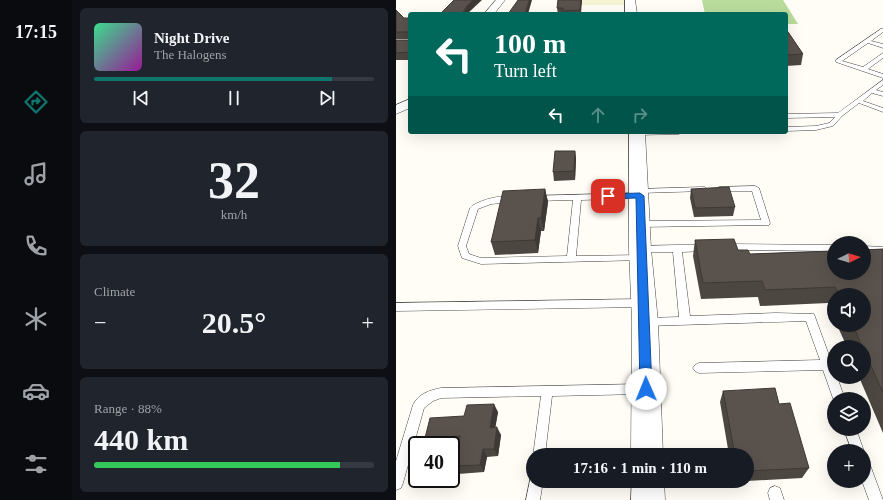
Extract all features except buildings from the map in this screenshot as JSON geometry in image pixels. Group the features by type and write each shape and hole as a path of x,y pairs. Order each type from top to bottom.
{"street":[{"path":"491,12 501,0"},
{"path":"630,0 631,12"},
{"path":"396,110 408,104"},
{"path":"637,134 644,313 647,448"},
{"path":"648,488 648,500"}],"lane":[{"path":"883,30 838,61 883,76"},
{"path":"867,41 883,46"},
{"path":"864,69 883,55"},
{"path":"788,129 816,128 831,125 840,115 883,82"},
{"path":"871,91 883,94"},
{"path":"858,101 883,110"},
{"path":"788,116 840,115"},
{"path":"640,224 766,223 755,188 494,200 483,202 474,208 462,246 465,256 481,261 571,259 641,254 677,248 827,248"},
{"path":"571,259 577,197"},
{"path":"677,248 685,320"},
{"path":"871,249 883,250"},
{"path":"396,308 644,313 685,320 810,317 827,365 699,368"},
{"path":"396,483 419,404 430,395 441,393 646,389"},
{"path":"540,448 547,392"},
{"path":"871,482 878,497"},
{"path":"533,500 535,488"}],"shaded area":[{"path":"564,0 632,0 632,5 562,5"}],"green space":[{"path":"702,0 783,0 798,24 788,24 788,12 705,12"}],"route":[{"path":"608,196 640,196 640,249 645,322 646,389"}]}
